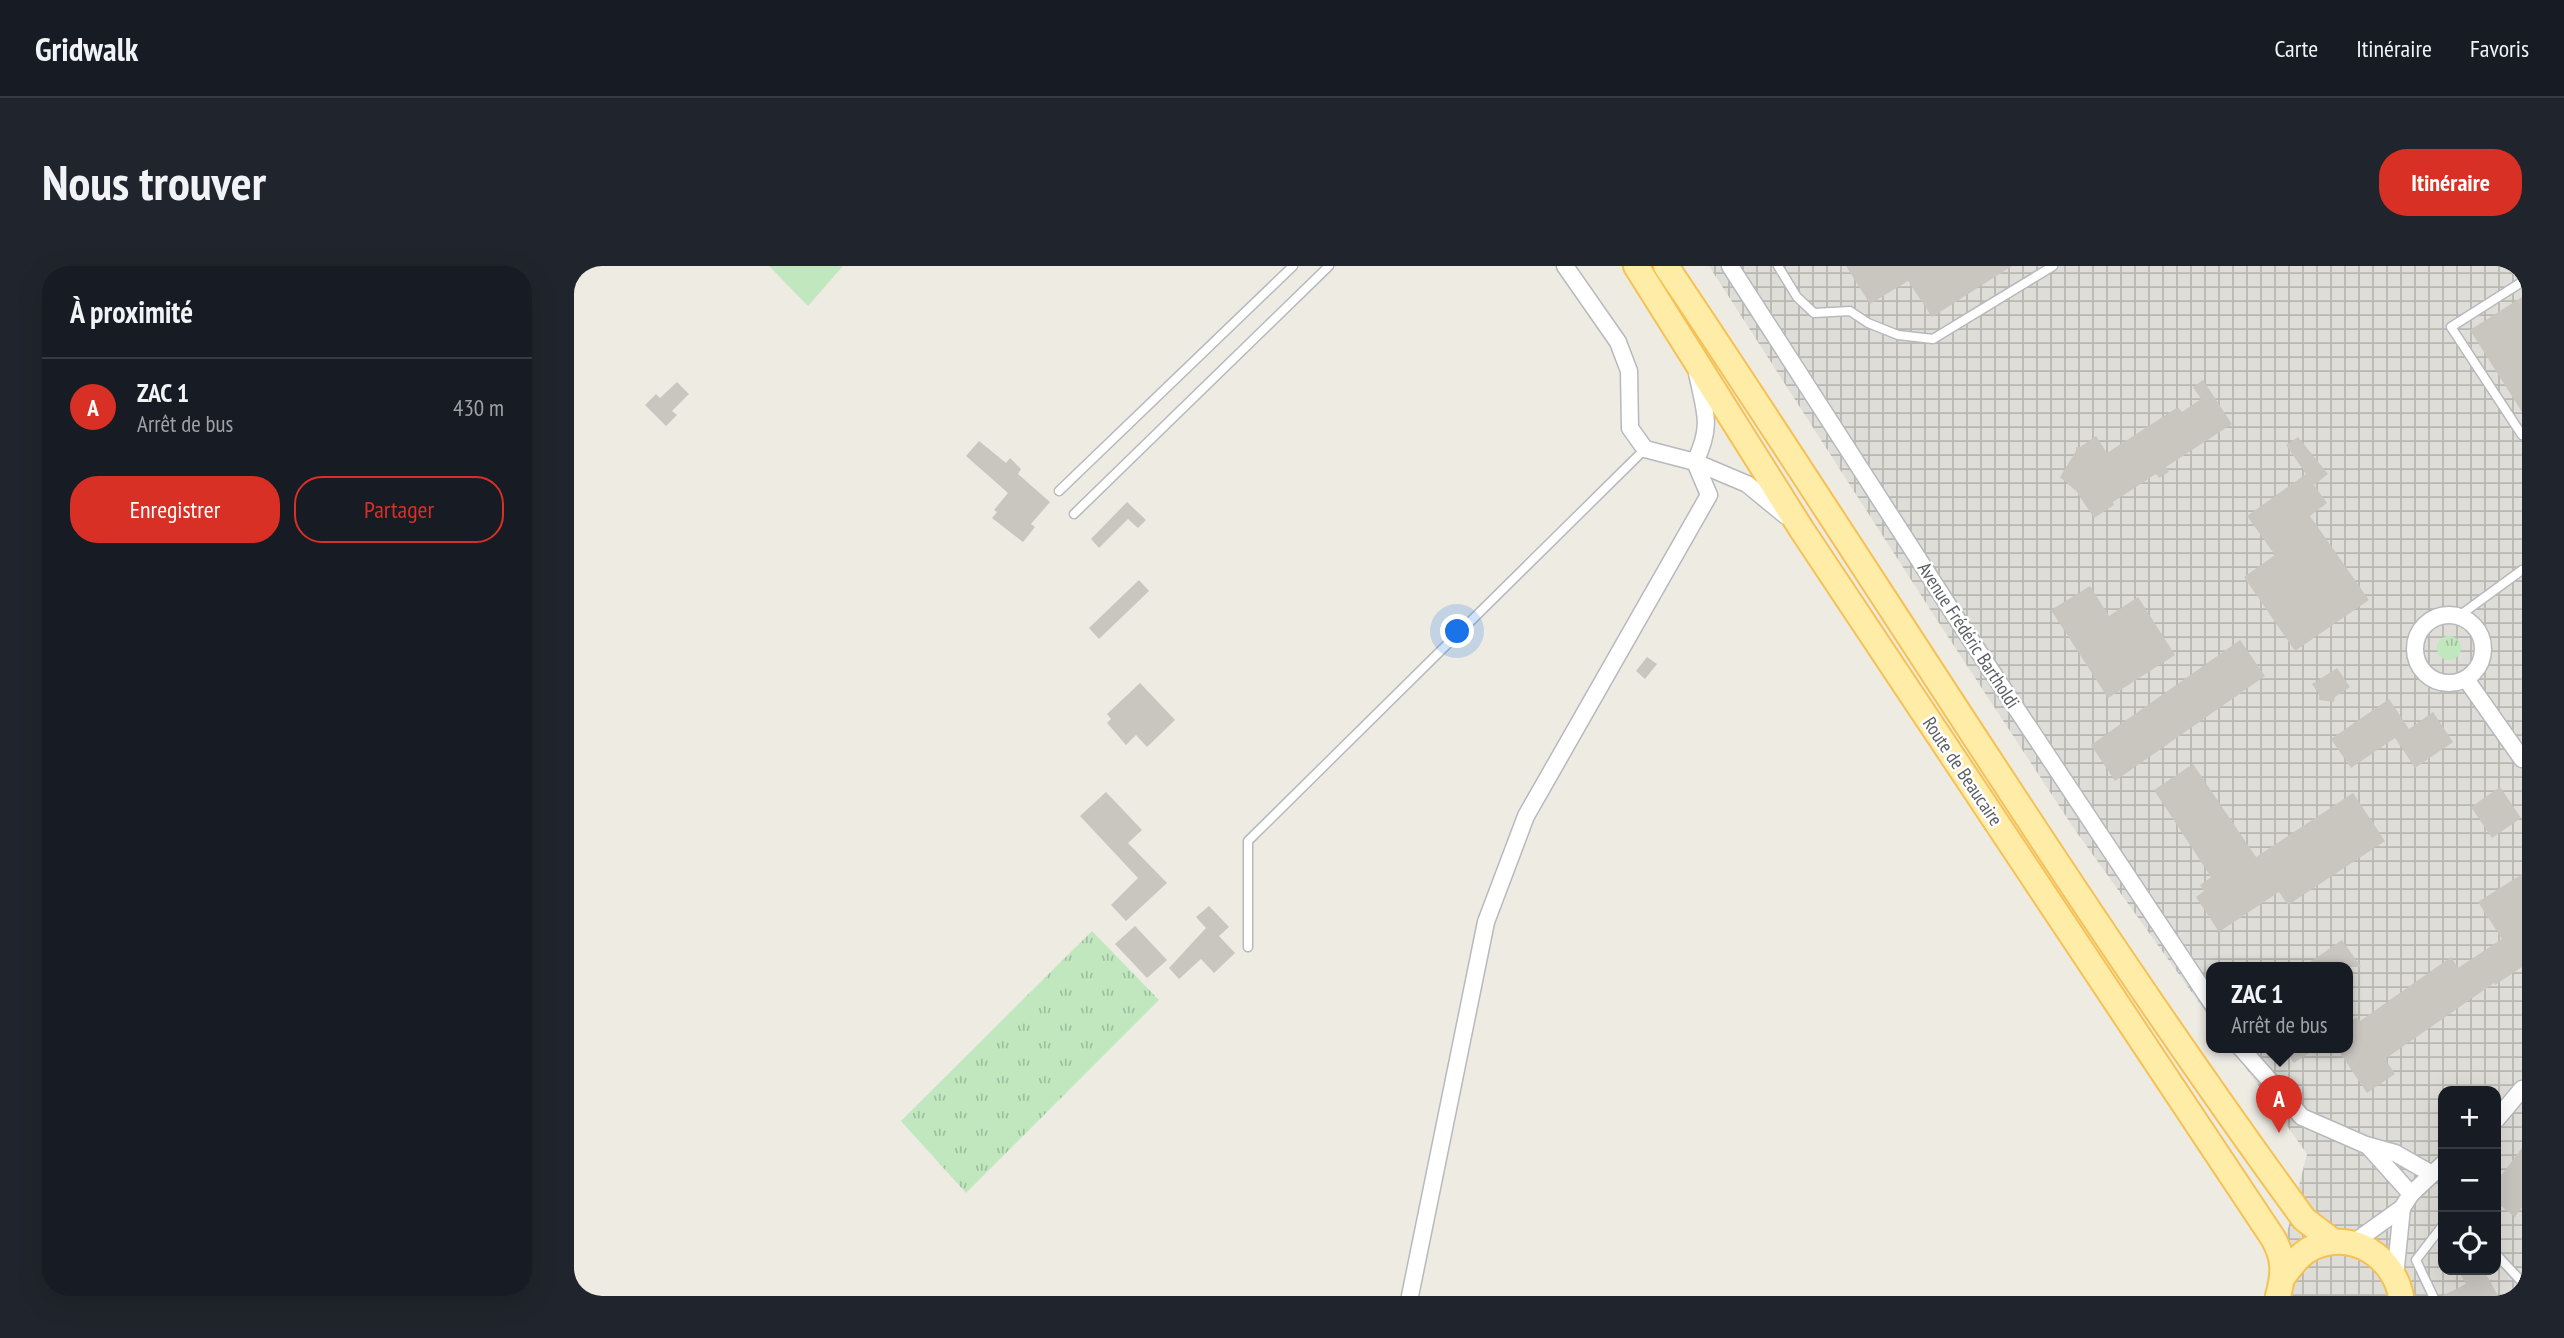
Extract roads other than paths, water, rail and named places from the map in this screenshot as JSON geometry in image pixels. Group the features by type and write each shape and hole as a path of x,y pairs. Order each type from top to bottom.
{"main road":[{"name":"Route de Beaucaire","path":"1636,266 1802,530 2267,1228 2283,1259 2281,1286"},
{"name":"Route de Beaucaire","path":"1666,266 2000,778 2304,1219 2344,1242 2370,1250 2385,1261 2398,1286"},
{"name":"Route de Beaucaire","path":"2281,1286 2296,1259 2314,1247 2344,1242"}],"street":[{"path":"1565,266 1618,342 1629,371 1630,428 1645,449 1695,462 1746,484 1802,530"},
{"name":"Avenue Frédéric Bartholdi","path":"1730,266 1957,619 2206,994"},
{"path":"1410,1296 1486,922 1526,816 1709,495 1695,462 1703,445 1707,424 1694,357"},
{"path":"2459,616 2469,621 2482,640 2480,662 2475,671 2466,678 2444,683 2434,680 2418,664 2415,642 2427,623 2437,617 2459,616"},
{"path":"2466,678 2522,759"},
{"path":"2246,1053 2302,1117 2366,1145 2438,1169 2411,1194 2402,1208 2344,1242"},
{"path":"2501,1114 2522,1089"},
{"path":"2366,1145 2411,1194"},
{"path":"2398,1286 2402,1208"}],"lane":[{"path":"1059,491 1293,266"},
{"path":"1074,514 1329,266"},
{"path":"1778,266 1797,296 1814,313 1850,311 1868,323 1898,335 1933,339 2053,266"},
{"path":"2522,282 2451,327 2522,435"},
{"path":"1248,947 1248,841 1645,449"},
{"path":"2459,616 2522,570"},
{"path":"2433,1296 2416,1260 2438,1231"},
{"path":"2501,1259 2522,1282"}],"place":[{"name":"ZAC 1","path":"2279,1133"}]}
